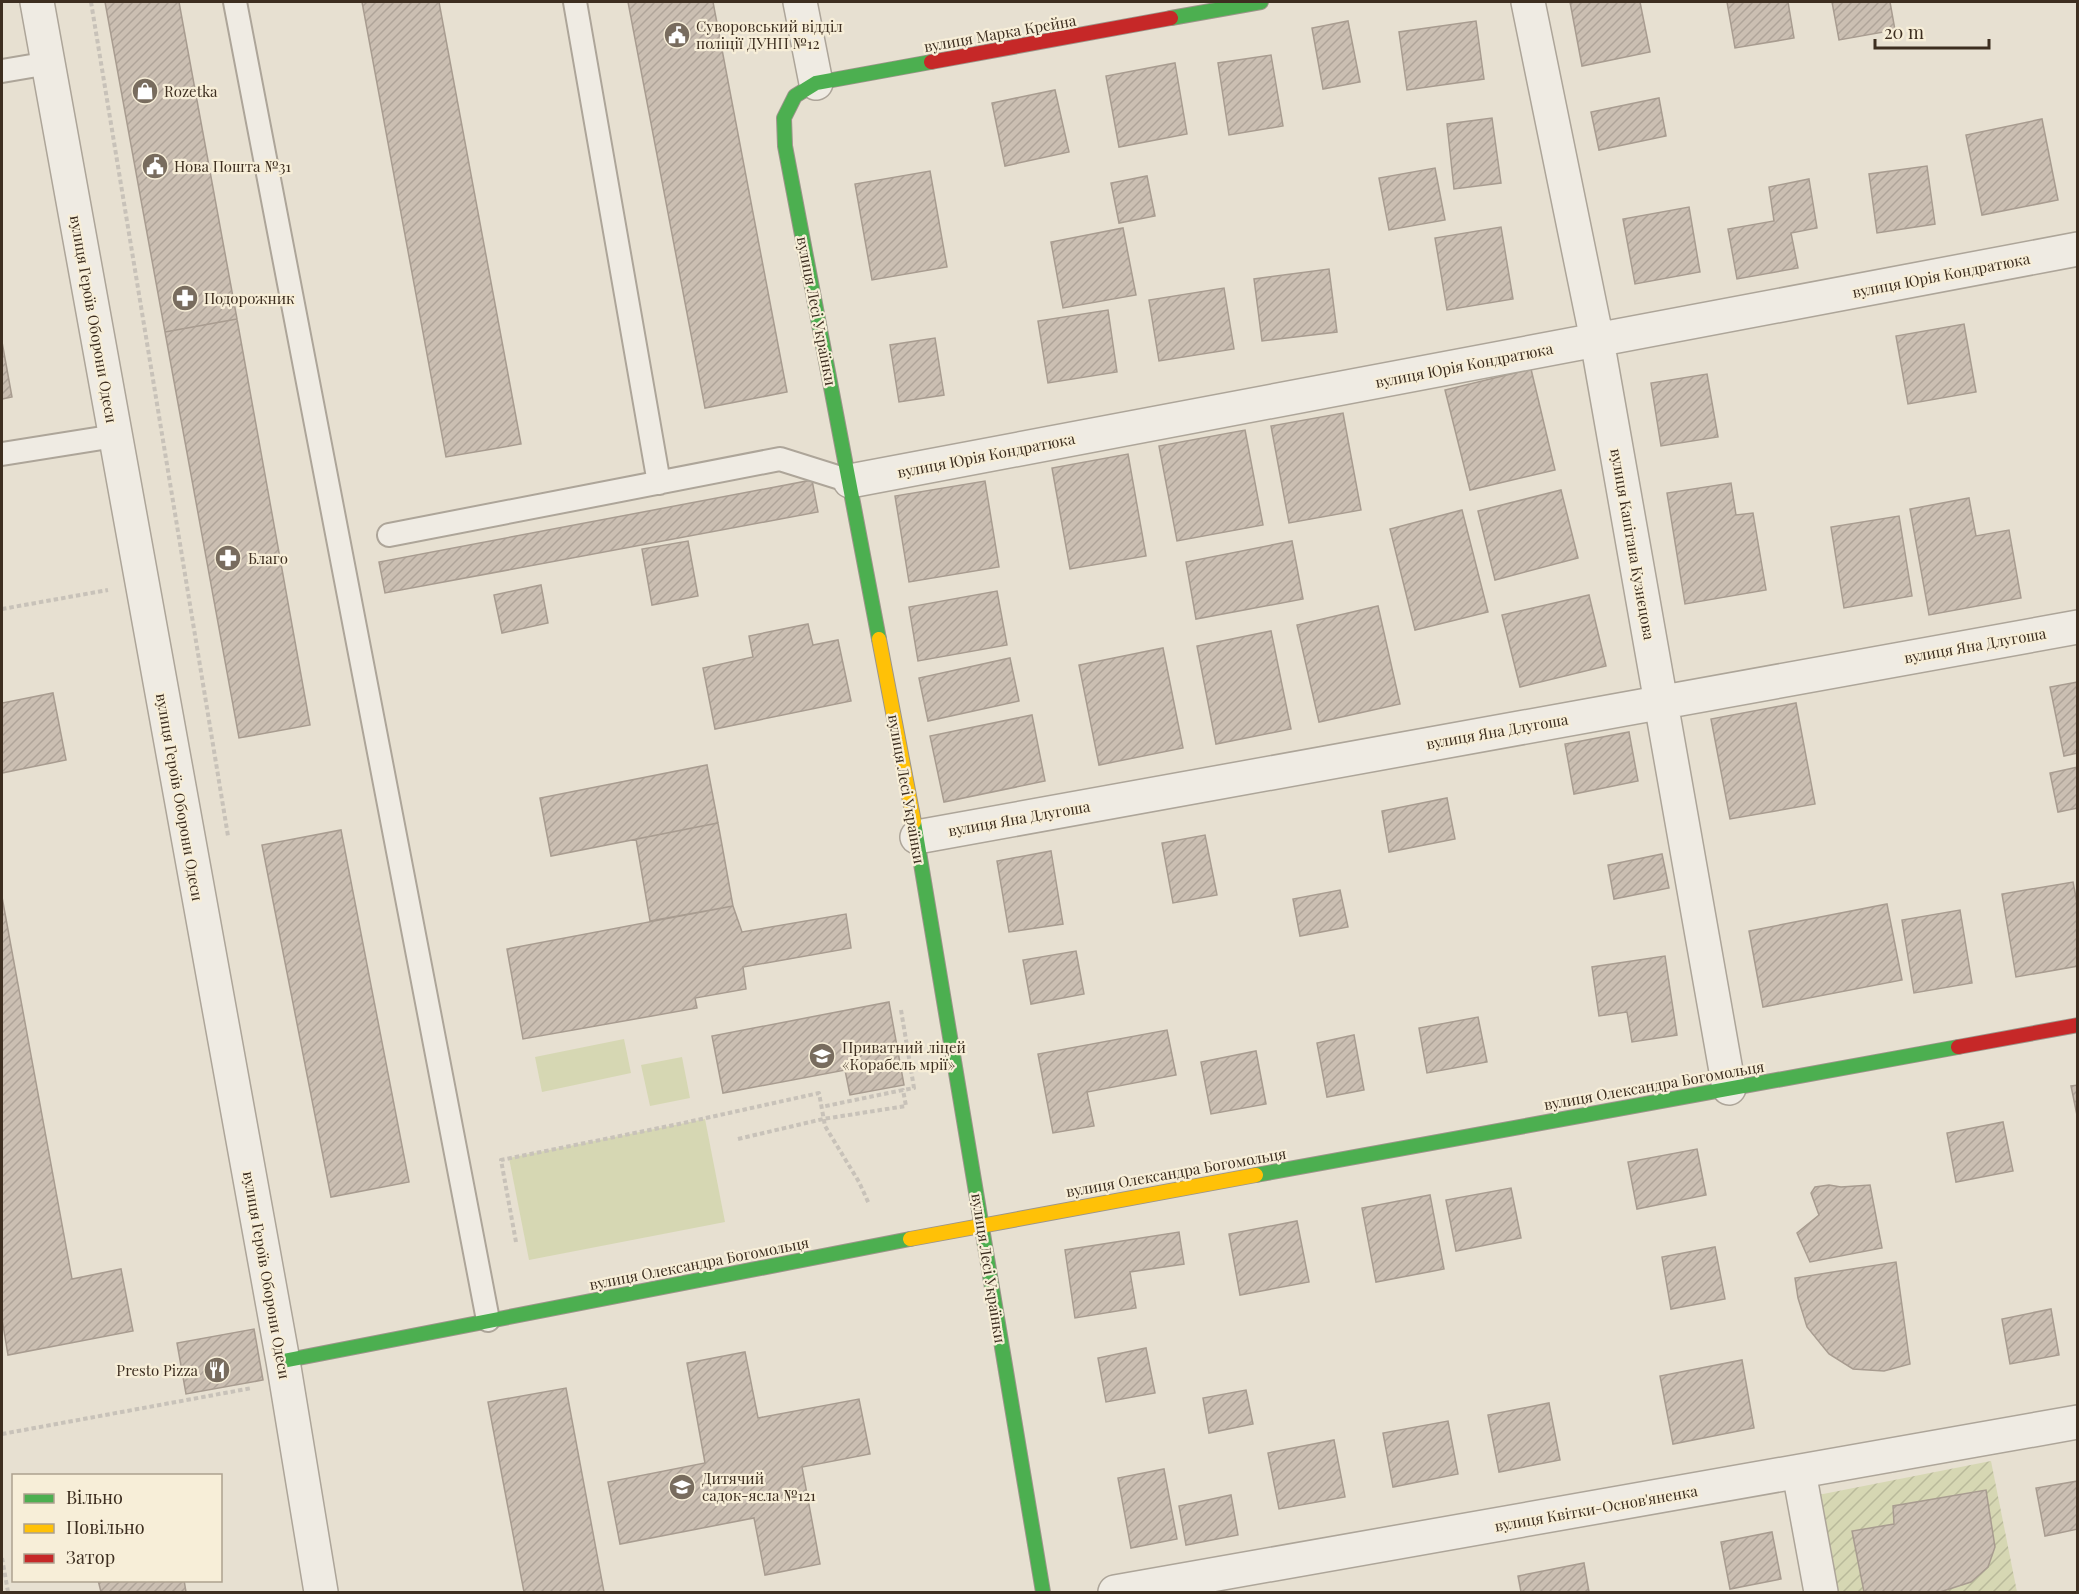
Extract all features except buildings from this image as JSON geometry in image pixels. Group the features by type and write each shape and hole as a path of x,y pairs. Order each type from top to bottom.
{"street":[{"name":"вулиця Героїв Оборони Одеси","path":"37,2 284,1371 321,1593"},
{"path":"800,2 816,83"},
{"name":"вулиця Марка Крейна","path":"816,83 1261,2"},
{"name":"вулиця Капітана Кузнєцова","path":"1528,2 1597,340 1729,1088"},
{"name":"вулиця Лесі Українки","path":"816,83 795,96 784,118 785,146 916,837 1043,1593"},
{"name":"вулиця Юрія Кондратюка","path":"850,481 2078,249"},
{"name":"вулиця Яна Длугоша","path":"916,837 2078,627"},
{"name":"вулиця Олександра Богомольця","path":"284,1371 488,1320 982,1225 2078,1025"},
{"name":"вулиця Квітки-Основ'яненка","path":"1114,1593 2078,1422"},
{"path":"1799,1472 1821,1593"}],"lane":[{"path":"235,2 488,1320"},
{"path":"575,2 659,483"},
{"path":"2,71 49,63"},
{"path":"2,454 115,436"},
{"path":"389,535 780,459 850,481"}],"path":[{"path":"91,2 228,837"},
{"path":"2,609 142,584"},
{"path":"821,1107 914,1089 901,1010"},
{"path":"738,1139 823,1119 906,1106 903,1090"},
{"path":"516,1242 501,1160 819,1093 825,1126 859,1182 869,1204"},
{"path":"2,1434 284,1371"},
{"path":"2,1558 8,1593"}],"green space":[{"path":"624,1039 631,1073 542,1092 535,1057"},
{"path":"682,1057 690,1098 650,1106 641,1065"},
{"path":"705,1119 725,1222 529,1260 509,1158"},
{"path":"1991,1461 2017,1592 1838,1592 1818,1495"}],"traffic: fast":[{"path":"1171,18 1261,2"},
{"path":"879,639 785,146 784,118 795,96 816,83 931,62"},
{"path":"914,822 1043,1592"},
{"path":"1256,1175 1958,1047"},
{"path":"283,1361 910,1239"}],"traffic: slow":[{"path":"879,639 914,822"},
{"path":"910,1239 1256,1175"}],"traffic: jam":[{"path":"931,62 1171,18"},
{"path":"1958,1047 2078,1025"}],"place":[{"name":"Суворовський відділ поліції ДУНП №12","path":"677,35"},
{"name":"Rozetka","path":"145,91"},
{"name":"Нова Пошта №31","path":"155,166"},
{"name":"Подорожник","path":"185,298"},
{"name":"Благо","path":"228,558"},
{"name":"Приватний ліцей «Корабель мрії»","path":"822,1056"},
{"name":"Presto Pizza","path":"217,1370"},
{"name":"Дитячий садок-ясла №121","path":"682,1487"}]}
